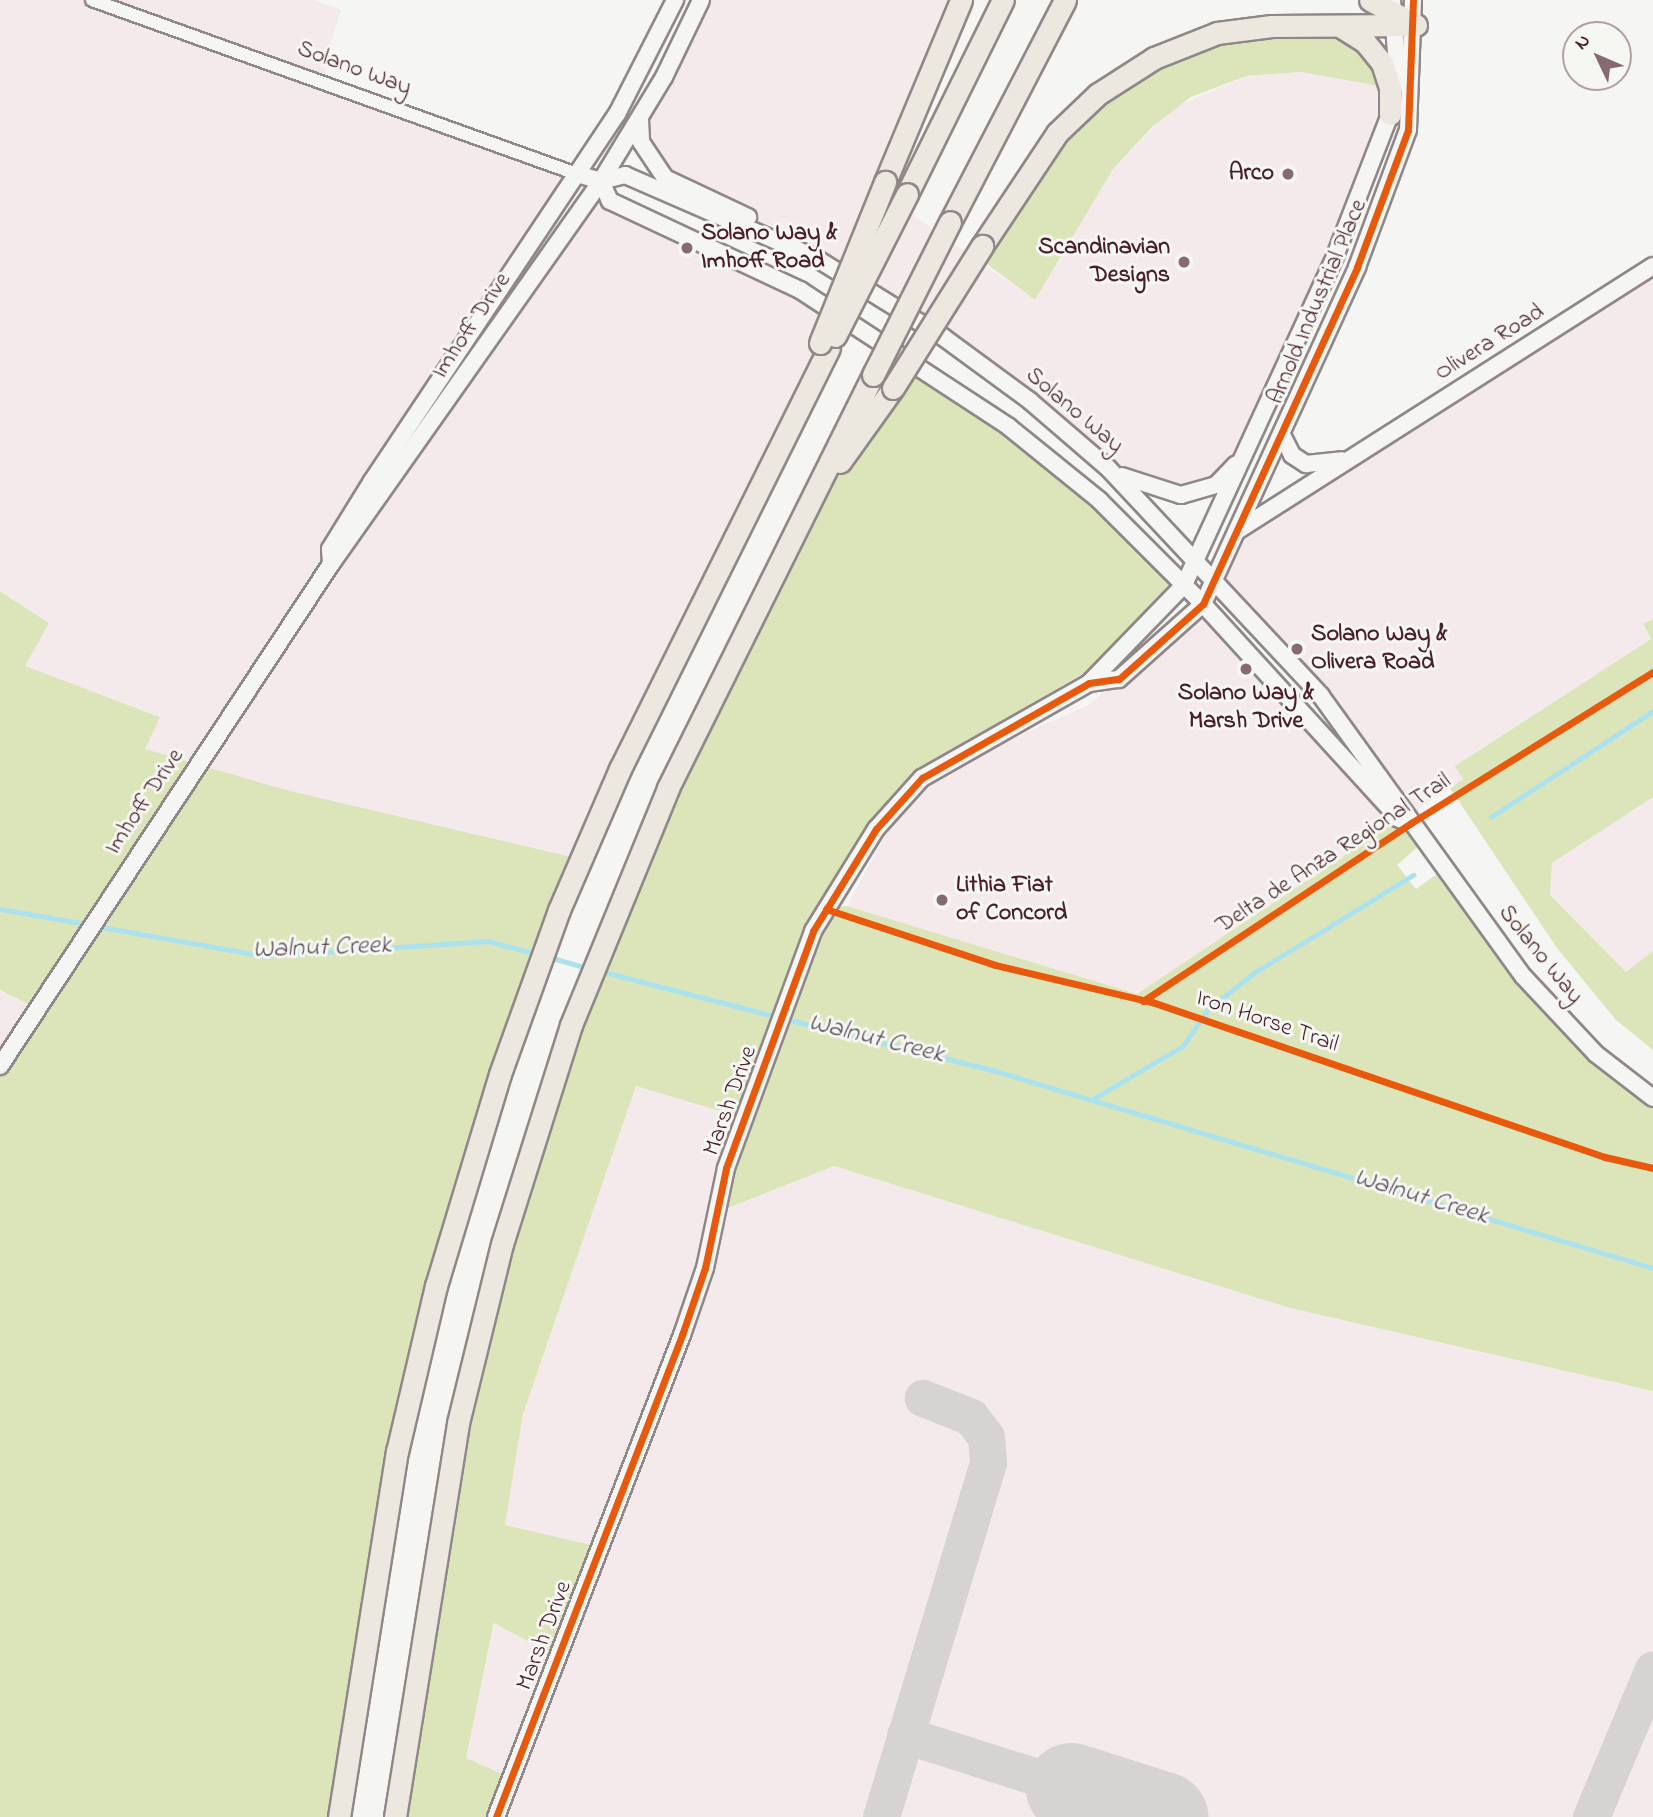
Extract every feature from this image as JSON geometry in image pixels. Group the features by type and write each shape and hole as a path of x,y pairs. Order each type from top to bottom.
{"highway":[{"path":"339,1817 397,1452 436,1286 500,1074 592,831 802,403 885,182 961,0"},
{"path":"824,346 907,194 1003,0"},
{"path":"395,1817 458,1423 502,1244 550,1087 641,847 873,375 1065,0"},
{"path":"1370,0 1400,16"},
{"path":"815,494 893,388 1057,132 1124,76 1217,33 1272,26 1343,28 1400,16"},
{"path":"1343,28 1366,42 1381,63 1390,88 1390,114"}],"street":[{"name":"Solano Way","path":"92,0 577,174 601,181 625,175 814,257 943,337 1108,468 1196,560 1353,736 1411,814 1411,823"},
{"name":"Imhoff Drive","path":"331,564 330,549 372,481 577,174 648,61 675,0"},
{"name":"Imhoff Drive","path":"0,1066 35,1006 331,564 601,181 639,120 701,0"},
{"name":"Arnold Industrial Place","path":"1184,585 1335,256 1390,114 1400,16 1413,0"},
{"name":"Arnold Industrial Place","path":"1203,604 1357,267 1408,130 1400,16"},
{"path":"639,120 641,142 665,178 759,222 770,238"},
{"name":"Solano Way","path":"601,181 610,201 778,278 950,384 1099,500 1203,604 1399,819 1411,823 1557,1016 1653,1098"},
{"name":"Olivera Road","path":"1237,531 1653,266"},
{"path":"1282,435 1292,455 1306,464 1351,458"},
{"path":"1108,468 1139,485 1181,495 1216,485 1245,455"},
{"name":"Marsh Drive","path":"496,1817 682,1335 705,1268 726,1168 813,931 876,828 922,779 1088,683 1184,585"},
{"name":"Marsh Drive","path":"1088,683 1119,679 1203,604"}],"shaded area":[{"path":"0,0 314,0 341,10 325,60 326,83 577,174 330,549 601,181 610,201 844,317 580,859 286,790 144,749 159,716 24,666 49,623 0,590"},
{"path":"701,0 961,0 881,193 1035,300 1113,169 1173,108 1246,76 1301,72 1390,88 1390,114 1245,455 1197,492 1139,485 943,337 770,238 759,222 665,178 640,120"},
{"path":"1653,266 1653,619 1643,625 1651,639 1456,765 1463,779 1411,814 1214,580 1237,531"},
{"path":"1203,604 1399,819 1137,994 847,906 888,830 920,794 965,759 1089,705"},
{"path":"1653,797 1653,951 1626,972 1550,895 1552,863"},
{"path":"0,990 35,1007 0,1066"},
{"path":"636,1086 744,1118 729,1208 834,1166 1290,1308 1653,1391 1653,1817 496,1817 466,1758 495,1623 599,1547 505,1525 523,1414"}],"green space":[{"path":"1343,28 1390,88 1301,72 1246,76 1191,97 1152,127 1113,169 1035,300 976,256 1057,133 1185,44"},
{"path":"913,357 1009,427 1184,585 1106,660 964,743 922,778 826,908 847,906 1137,994 1399,819 1424,841 1397,865 1416,889 1444,869 1523,976 1653,1098 1653,1391 1290,1308 834,1166 728,1208 726,1168 743,1118 636,1086 523,1414 505,1525 600,1547 558,1657 494,1623 466,1758 511,1778 496,1817 395,1817 458,1423 592,968 815,494"},
{"path":"0,591 49,623 25,666 160,717 145,749 286,790 580,859 436,1286 339,1817 0,1817 0,1066 35,1007 0,990"},
{"path":"1653,619 1653,797 1552,863 1550,895 1626,972 1653,951 1653,1050 1616,1020 1557,948 1450,788 1463,779 1455,766 1651,639 1643,624"}],"waterway":[{"path":"1491,817 1653,711"},
{"path":"1093,1099 1183,1046 1208,1009 1254,973 1413,875"},
{"name":"Walnut Creek","path":"0,909 87,924"},
{"name":"Walnut Creek","path":"96,926 264,956 488,941 537,954"},
{"name":"Walnut Creek","path":"549,957 588,968"},
{"name":"Walnut Creek","path":"600,971 778,1017"},
{"name":"Walnut Creek","path":"786,1019 992,1070 1653,1268"}],"taxiway":[{"path":"881,1817 988,1463 986,1437 971,1417 923,1398"},
{"path":"1591,1817 1653,1669"},
{"path":"905,1735 1071,1788"}],"runway":[{"path":"1071,1788 1162,1817"}],"cycle path":[{"path":"496,1817 682,1335 705,1268 726,1168 813,931 876,829 922,778 1089,683 1119,679 1203,604 1357,267 1408,130 1413,0"},
{"name":"Delta de Anza Regional Trail","path":"1143,1001 1411,823 1653,672"},
{"name":"Iron Horse Trail","path":"826,909 995,965 1152,1002 1605,1157 1653,1168"}],"place":[{"name":"Arco","path":"1288,174"},
{"name":"Solano Way & Imhoff Road","path":"687,248"},
{"name":"Scandinavian Designs","path":"1184,262"},
{"name":"Solano Way & Olivera Road","path":"1297,649"},
{"name":"Solano Way & Marsh Drive","path":"1246,669"},
{"name":"Lithia Fiat of Concord","path":"942,900"}]}
